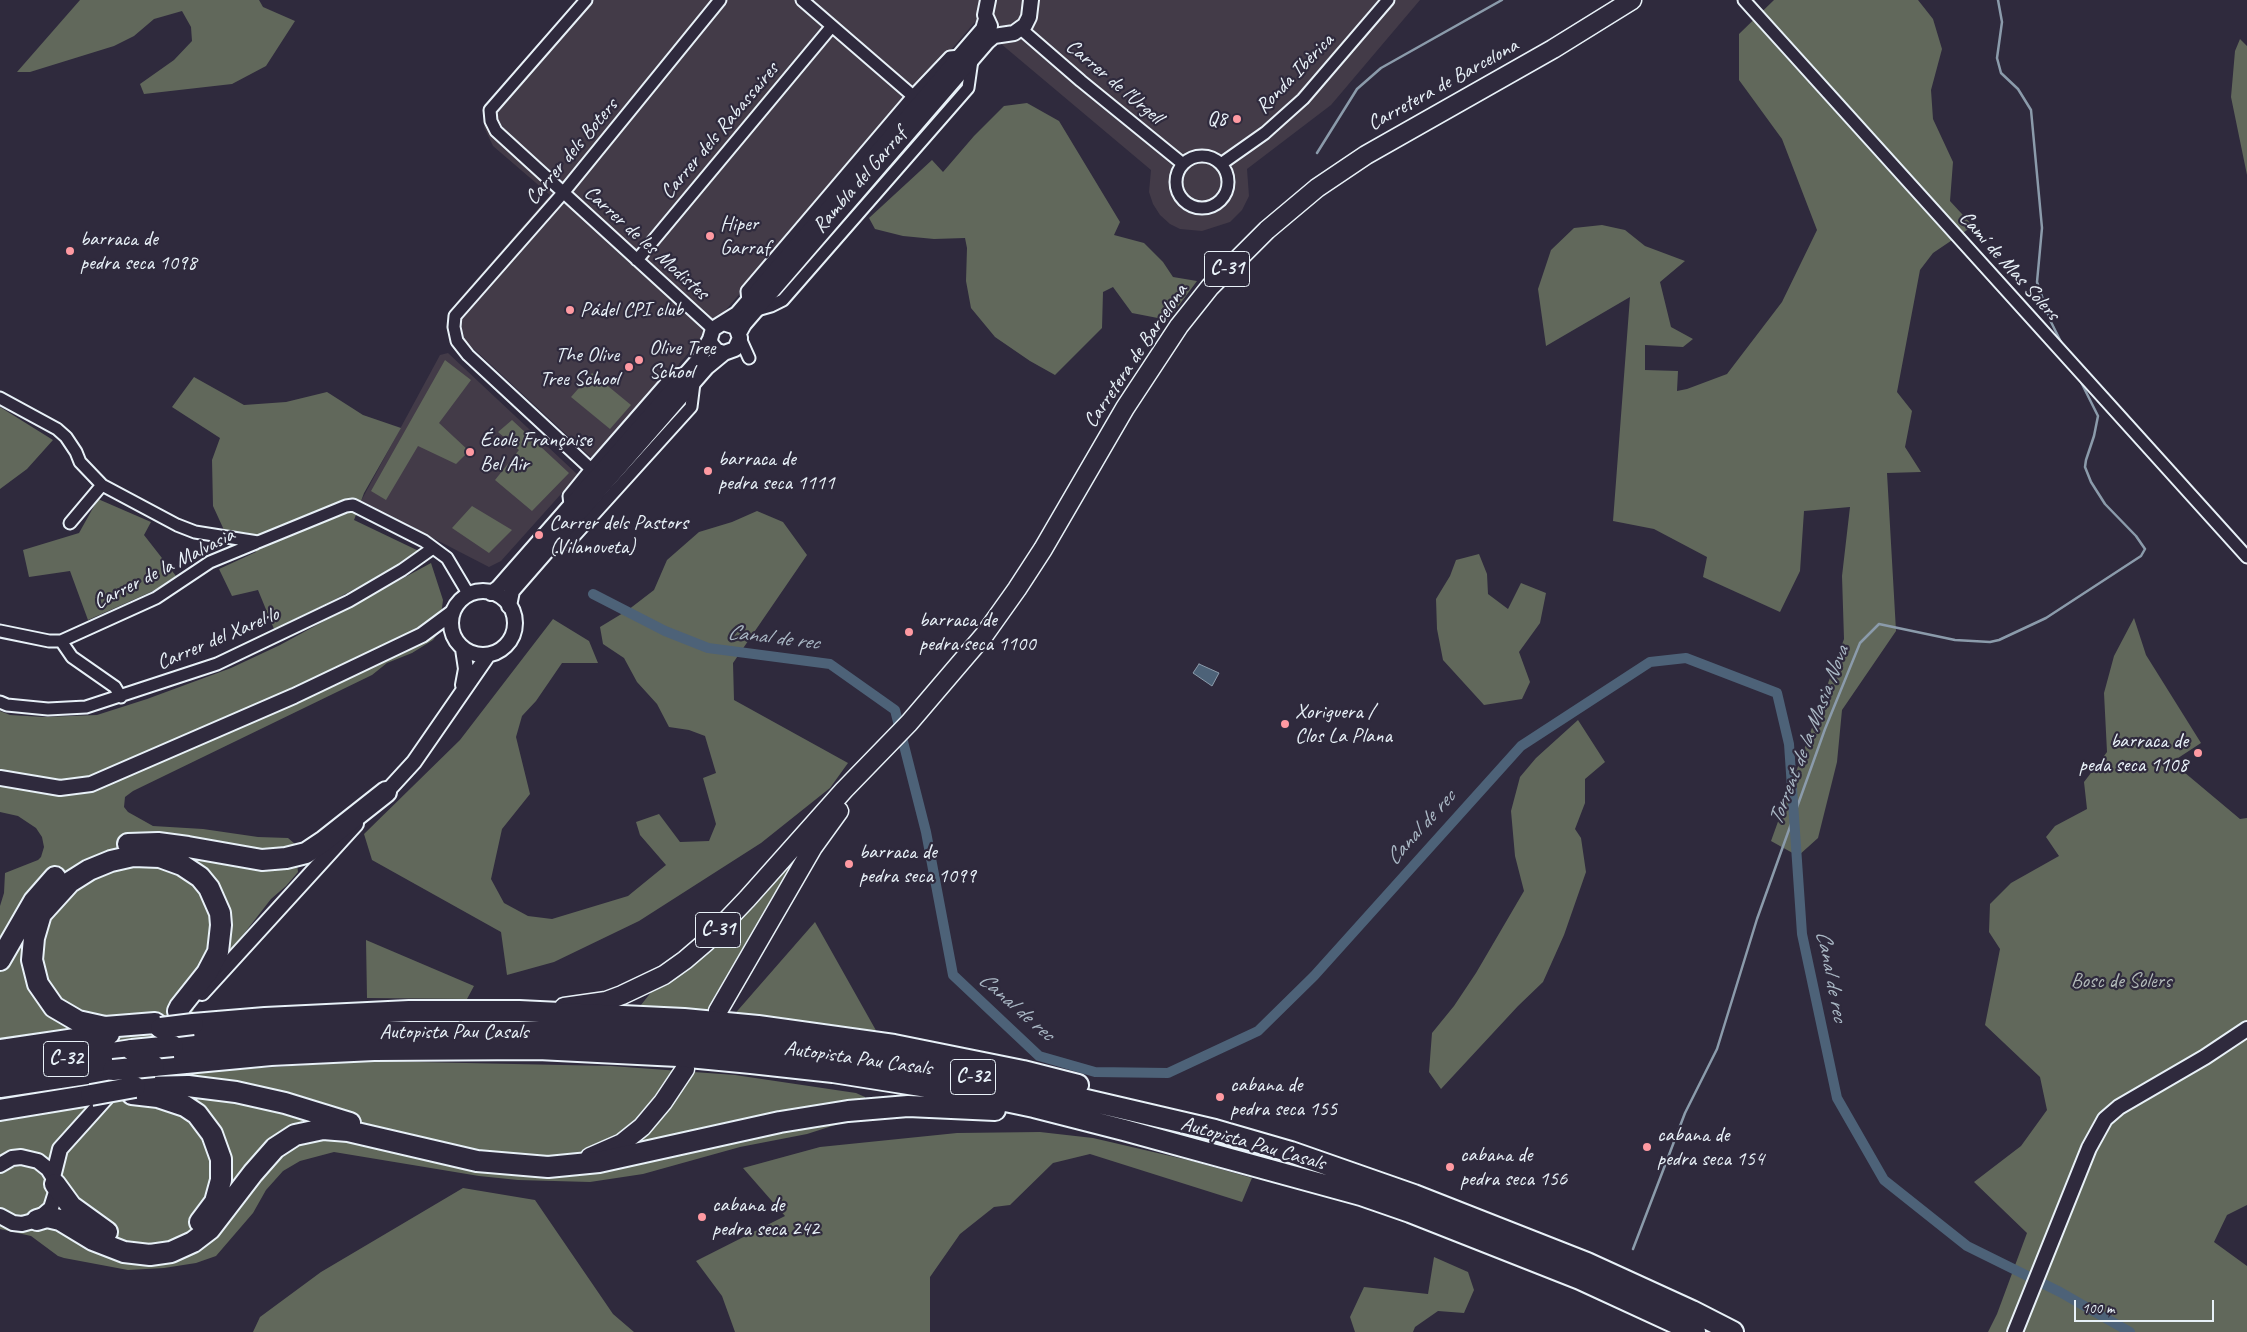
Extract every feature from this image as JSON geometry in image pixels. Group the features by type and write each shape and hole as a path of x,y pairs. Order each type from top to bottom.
{"highway":[{"name":"Carretera de Barcelona","path":"868,767 953,673 985,634 1043,549 1151,366 1210,287 1245,250 1293,207 1342,170 1392,139 1581,34 1632,0"},
{"name":"C-31","path":"718,1011 813,847 868,767"},
{"name":"C-31","path":"519,1011 606,1001 638,989 664,975 706,942 849,785 868,767"},
{"path":"0,960 34,900 52,881 81,859 108,848 130,844 158,843 262,860 286,858 306,853 386,792"},
{"path":"156,1027 105,1027 78,1021 60,1012 47,1000 35,974 32,960 34,938 41,914 70,882 89,870 111,861 133,856 160,857 182,864 200,877 216,901 221,925 218,952 207,973 178,1011 186,1021"},
{"path":"0,1050 186,1021 346,1013 519,1011 684,1019 758,1026 894,1045 1023,1071 1186,1116 1214,1130"},
{"name":"Autopista Pau Casals","path":"0,1070 132,1050 270,1037 371,1032 539,1032 681,1038 753,1045 907,1065 1052,1092 1214,1130 1291,1152 1423,1199 1588,1263 1733,1332"},
{"name":"Autopista Pau Casals","path":"0,1087 113,1070 271,1055 374,1050 538,1049 678,1056 833,1072 915,1084 1034,1107 1361,1195 1410,1212 1580,1279 1694,1332"},
{"path":"548,1166 568,1164 596,1155 633,1135 654,1115 686,1069"},
{"path":"0,1110 91,1095 188,1086 255,1095 435,1151"},
{"path":"54,1180 61,1194 80,1214 98,1227 127,1241 148,1244 173,1240 184,1235 202,1220 215,1202 221,1180 221,1159 212,1134 197,1114 185,1106 133,1091"},
{"path":"37,1220 47,1217 60,1220 93,1240 124,1252 160,1254 183,1248 210,1229 275,1148 295,1135 314,1130 332,1129 494,1164 548,1166 599,1162 631,1156 814,1116 908,1106 984,1108 1033,1115 1101,1129 1124,1130"}],"street":[{"name":"Carrer de les Modistes","path":"586,0 490,110 491,121 496,131 715,330"},
{"name":"Carrer dels Boters","path":"591,469 468,355 457,341 454,327 455,316 564,193 720,0"},
{"path":"802,0 913,96"},
{"name":"Rambla del Garraf","path":"740,336 752,306 966,58 983,29 988,0"},
{"name":"Ronda Ibèrica","path":"1221,164 1265,133 1302,99 1388,0"},
{"name":"Camí de Mas Solers","path":"1744,0 2247,557"},
{"path":"1021,29 1027,21 1029,2"},
{"path":"986,19 993,28 1006,34"},
{"name":"Carrer dels Rabassaires","path":"637,260 832,26"},
{"name":"Rambla del Garraf","path":"752,306 747,291 913,96 950,57 966,58 994,36 1021,29"},
{"name":"Carrer de l'Urgell","path":"1021,29 1039,42 1081,81 1183,164"},
{"name":"Rambla del Garraf","path":"509,606 512,591 551,547 689,379 715,330 752,306 771,306 783,300 968,88 966,58"},
{"path":"1198,156 1214,159 1221,164 1228,179 1227,188 1218,202 1202,208 1194,206 1180,196 1176,180 1183,164 1198,156"},
{"path":"731,324 740,336 738,345 727,353 713,348 715,330 731,324"},
{"name":"Rambla del Garraf","path":"495,590 570,506 689,379 727,353"},
{"name":"Rambla del Garraf","path":"570,506 569,496 673,375 689,379"},
{"path":"0,398 57,429 66,437 80,462 102,485 156,514 195,532 258,542"},
{"path":"70,523 102,485"},
{"name":"Carrer de la Malvasia","path":"0,631 49,641 61,640 156,598 210,562 346,506 354,505 433,548 447,558 469,595"},
{"name":"Carrer del Xarel·lo","path":"0,702 8,705 48,709 86,708 240,655 349,601 402,570 433,548"},
{"path":"0,778 60,788 91,784 294,696 422,635 453,612 460,602 469,595 495,590 509,606 514,621 513,634 503,648 488,655 474,672 460,697 414,762 186,1021 60,1149 31,1158 12,1158 0,1165"},
{"path":"453,612 451,626 459,644 466,669 460,697"},
{"path":"422,635 445,636 474,654 488,655"},
{"path":"61,640 72,657 115,687 121,697"},
{"path":"2015,1332 2089,1148 2105,1119 2130,1100 2204,1057 2247,1029"},
{"path":"0,1216 7,1224 22,1224 37,1220 51,1208 56,1192 54,1180 60,1149"},
{"path":"31,1158 44,1165 54,1180"}],"shaded area":[{"path":"577,0 1420,0 1331,105 1247,169 1249,196 1242,210 1230,222 1202,231 1180,229 1170,224 1160,215 1153,204 1149,192 1151,170 975,22 595,461 450,327 456,303 550,195 493,146 484,127 485,106"},
{"name":"École Française Bel Air","path":"448,353 578,475 501,561 489,567 361,501 440,355"}],"green space":[{"path":"80,0 259,0 263,7 295,21 266,66 232,84 144,94 140,84 174,60 192,41 191,27 182,11 154,19 134,36 114,46 30,72 17,72"},
{"path":"1774,0 1918,0 1933,19 1942,49 1931,90 1933,119 1953,162 1950,201 1973,226 1933,253 1920,270 1897,392 1912,411 1905,447 1921,472 1887,473 1896,631 1842,710 1837,762 1818,838 1798,856 1771,841 1844,639 1842,576 1850,507 1804,511 1800,571 1780,612 1703,577 1707,557 1654,529 1613,521 1630,297 1546,346 1538,289 1551,250 1574,228 1602,225 1625,230 1645,246 1685,261 1660,282 1671,327 1693,339 1683,347 1645,345 1645,370 1678,371 1677,391 1727,374 1782,302 1817,230 1782,139 1739,80 1739,34"},
{"path":"2240,39 2247,46 2247,175 2231,97 2235,51"},
{"path":"1027,103 1059,121 1120,222 1114,235 1144,243 1163,262 1173,277 1197,281 1168,320 1132,313 1113,287 1103,292 1102,328 1055,375 1030,361 995,337 971,308 966,281 967,248 965,238 934,239 903,236 875,229 869,218 932,160 943,172 974,136 1004,106"},
{"path":"445,360 471,380 439,423 469,451 456,464 418,446 386,500 371,491"},
{"path":"592,373 631,405 610,429 571,397"},
{"path":"194,377 244,405 286,402 327,392 363,415 401,428 364,493 354,520 423,553 274,629 258,590 232,596 219,569 256,552 248,533 224,530 213,506 212,460 220,438 172,407"},
{"path":"0,407 53,440 27,469 0,489"},
{"path":"512,420 569,473 532,511 495,480 519,450 498,432"},
{"path":"98,499 151,522 144,535 176,576 153,591 88,620 70,571 29,577 23,550 79,533"},
{"path":"472,506 512,530 489,553 452,528"},
{"path":"757,511 783,522 807,555 733,663 734,700 848,763 830,788 761,843 639,921 554,962 507,975 501,932 372,860 364,834 460,740 553,619 589,641 598,663 562,663 536,701 522,716 516,737 530,794 502,829 491,879 504,903 528,916 552,919 628,896 666,865 640,835 636,822 659,814 680,842 709,841 716,824 703,778 716,773 705,736 689,730 669,727 657,704 637,682 624,658 603,644 600,627 628,610 654,590 667,560 699,532 732,522"},
{"path":"1479,554 1487,574 1488,594 1508,609 1521,583 1546,593 1540,623 1519,652 1530,682 1522,699 1484,705 1443,660 1437,629 1436,599 1450,576 1456,560"},
{"path":"431,563 443,600 439,632 433,640 412,653 387,663 372,675 133,791 125,797 124,807 128,812 153,826 203,829 258,837 288,838 295,844 298,872 271,899 197,994 188,1035 194,1054 212,1071 370,1061 611,1066 735,1075 856,1093 865,1097 866,1106 857,1118 807,1134 740,1147 643,1174 590,1182 518,1180 479,1176 334,1152 300,1161 283,1171 266,1190 253,1213 216,1256 196,1263 164,1268 128,1270 64,1258 58,1256 31,1236 0,1229 0,906 4,893 5,873 38,860 44,847 42,837 36,828 18,816 0,812 0,711 10,715 44,717 97,715 147,699 231,668 280,645"},
{"name":"Bosc de Solers","path":"2134,618 2146,655 2201,743 2172,762 2240,819 2247,818 2247,1205 2227,1215 2214,1242 2247,1266 2247,1332 1988,1332 1997,1314 2027,1233 1974,1182 2021,1146 2047,1110 2040,1077 1985,1025 2000,949 1989,932 1990,904 2011,883 2059,856 2046,837 2055,826 2087,809 2084,782 2107,752 2104,693 2114,656"},
{"path":"1578,720 1605,762 1585,779 1585,803 1575,829 1581,838 1586,872 1564,935 1543,982 1518,1006 1441,1089 1429,1072 1432,1033 1454,1006 1476,973 1524,891 1515,856 1511,811 1520,777 1536,758"},
{"path":"792,859 794,868 709,1015 637,1010 656,986"},
{"path":"815,922 878,1034 732,1017"},
{"path":"366,940 474,986 467,999 367,998"},
{"path":"1040,1132 1093,1138 1192,1161 1252,1178 1242,1202 1090,1154 1053,1163 1010,1205 994,1207 960,1234 930,1277 930,1332 735,1332 722,1296 696,1261 785,1216 743,1168 820,1147 957,1133"},
{"path":"463,1188 535,1200 613,1314 634,1332 253,1332 260,1317 321,1272"},
{"path":"1434,1257 1468,1272 1474,1290 1464,1313 1438,1311 1415,1327 1413,1332 1355,1332 1350,1317 1364,1287 1428,1294"}],"water":[{"path":"1199,664 1219,673 1212,686 1193,673"}],"waterway":[{"path":"1317,153 1357,89 1381,68 1502,0"},
{"name":"Torrent de la Masia Nova","path":"1998,0 2002,22 1997,58 2001,73 2018,89 2031,110 2042,228 2037,282 2050,320 2063,346"},
{"name":"Torrent de la Masia Nova","path":"1633,1249 1685,1113 1717,1049 1757,919 1825,729 1860,643 1879,624 1955,640 1990,642 1999,640 2046,618 2141,556 2145,549 2136,536 2105,504 2091,482 2085,467 2098,416 2080,380"},
{"name":"Canal de rec","path":"593,594 665,631 708,648 830,664 895,710 926,832 953,975 1039,1056 1095,1072 1168,1073 1258,1031 1314,976 1521,746 1650,662 1686,658 1777,693 1789,744 1802,934 1837,1098 1884,1180 1967,1246 2060,1292 2130,1332"}],"place":[{"name":"Q8","path":"1237,119"},
{"name":"Hiper Garraf","path":"710,236"},
{"name":"barraca de pedra seca 1098","path":"70,251"},
{"name":"Pádel CPI club","path":"570,310"},
{"name":"Olive Tree School","path":"639,360"},
{"name":"The Olive Tree School","path":"629,367"},
{"name":"École Française Bel Air","path":"470,452"},
{"name":"barraca de pedra seca 1111","path":"708,471"},
{"name":"Carrer dels Pastors (Vilanoveta)","path":"539,535"},
{"name":"barraca de pedra seca 1100","path":"909,632"},
{"name":"Xoriguera / Clos La Plana","path":"1285,724"},
{"name":"barraca de peda seca 1108","path":"2198,753"},
{"name":"barraca de pedra seca 1099","path":"849,864"},
{"name":"cabana de pedra seca 155","path":"1220,1097"},
{"name":"cabana de pedra seca 154","path":"1647,1147"},
{"name":"cabana de pedra seca 156","path":"1450,1167"},
{"name":"cabana de pedra seca 242","path":"702,1217"}]}
